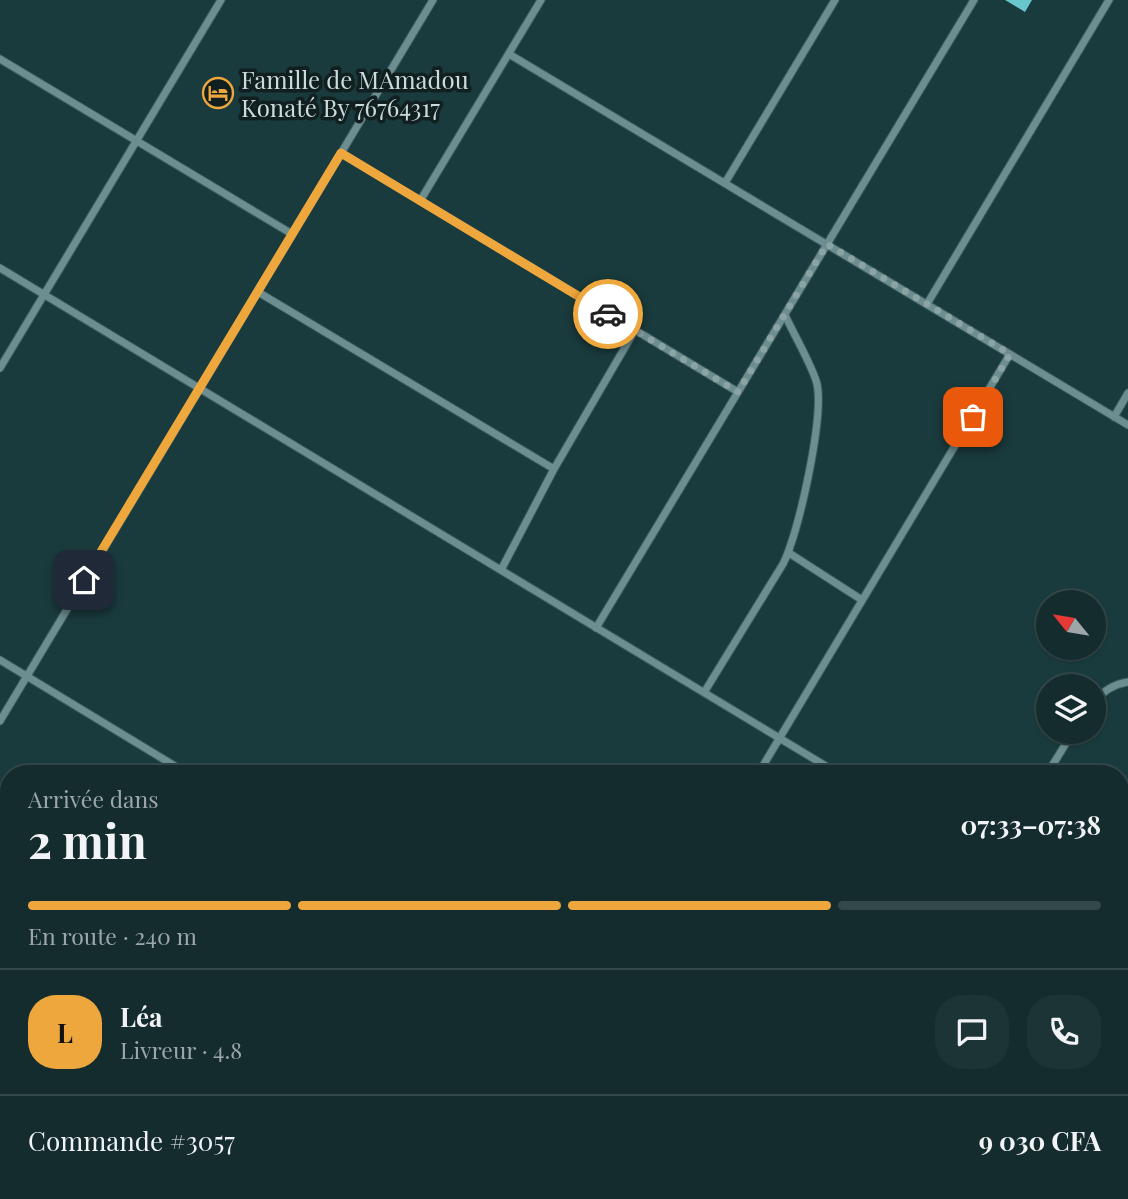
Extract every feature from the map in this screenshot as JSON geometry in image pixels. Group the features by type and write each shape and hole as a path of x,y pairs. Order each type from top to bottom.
{"street":[{"path":"0,368 221,0"},
{"path":"0,721 433,0"},
{"path":"421,201 541,0"},
{"path":"725,183 835,0"},
{"path":"596,628 974,0"},
{"path":"927,304 1110,0"},
{"path":"509,54 1128,425"},
{"path":"0,59 292,234"},
{"path":"341,153 738,392"},
{"path":"0,268 824,765"},
{"path":"258,292 554,469"},
{"path":"705,691 789,553 804,497 818,408 817,383 785,315"},
{"path":"501,570 554,469 635,330"},
{"path":"763,765 1010,354"},
{"path":"1114,417 1128,393"},
{"path":"789,553 862,600"},
{"path":"0,660 173,765"},
{"path":"1106,691 1119,683 1128,682"},
{"path":"1053,765 1066,744"}],"building":[{"path":"1005,0 1032,0 1025,12"}],"way so far":[{"path":"608,314 738,392 827,244 1010,354 973,417"}],"place":[{"name":"Famille de MAmadou Konaté By 76764317","path":"218,93"}],"route":[{"path":"84,580 341,153 608,314"}]}
